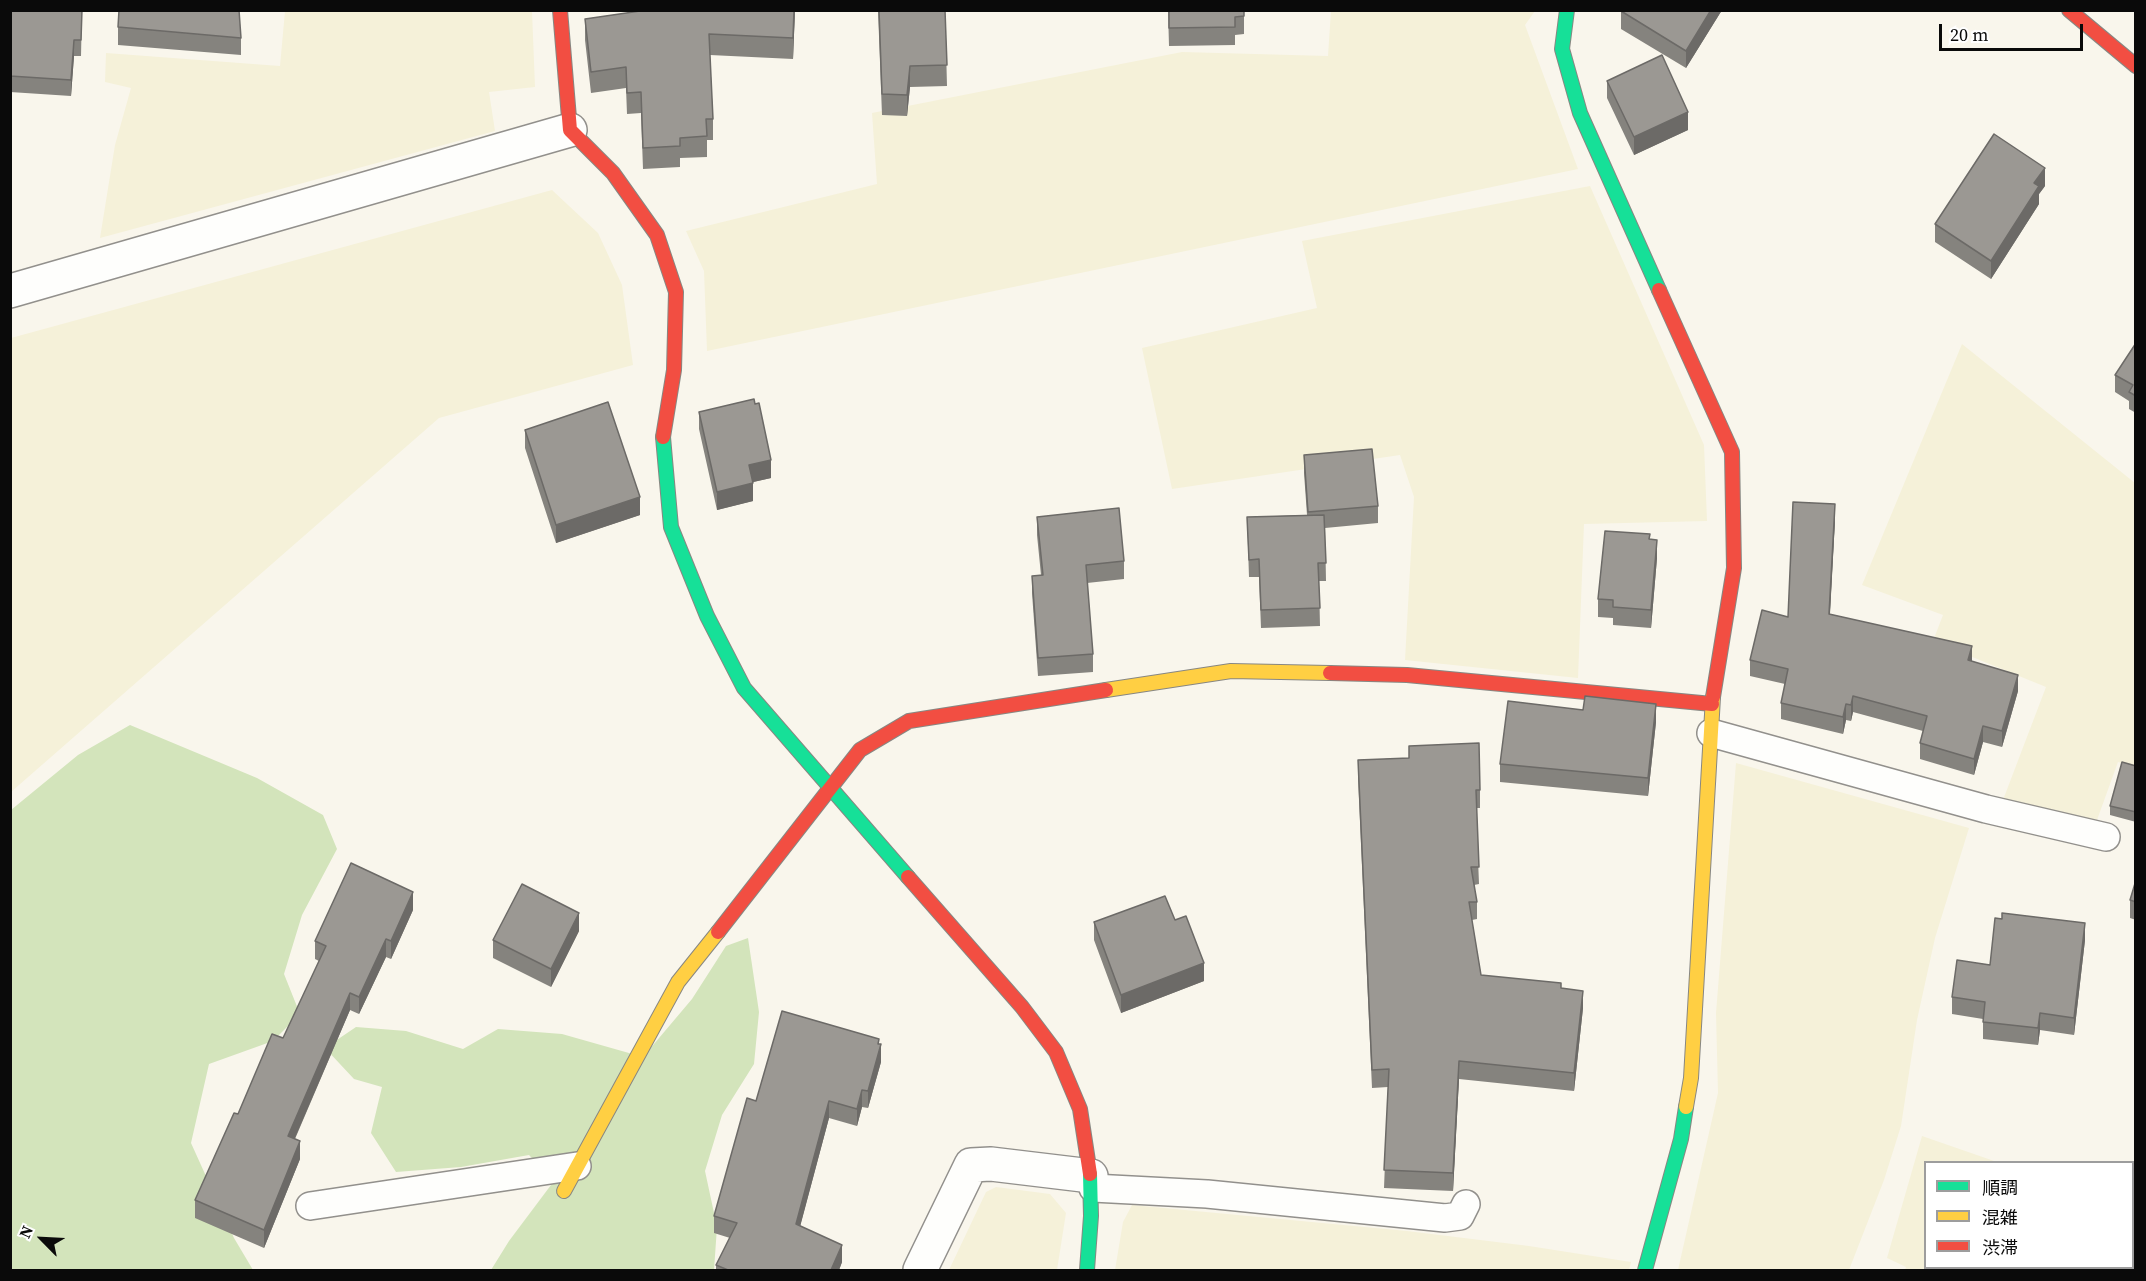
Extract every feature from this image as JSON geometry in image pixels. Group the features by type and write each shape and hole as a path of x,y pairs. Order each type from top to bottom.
{"street":[{"path":"560,10 570,130 613,173 657,235 676,292 674,370 663,438 671,527 707,616 744,688 830,790 1022,1007 1060,1058 1082,1117 1092,1182 1087,1270"},
{"path":"1567,10 1562,49 1580,113 1732,452 1734,568 1712,704 1691,1078 1681,1139 1646,1270"},
{"path":"2069,10 2136,66"},
{"path":"10,291 570,130"},
{"path":"564,1191 678,982 860,750 909,721 1231,671 1407,675 1712,704"},
{"path":"920,1270 971,1165 991,1164 1092,1182"}],"lane":[{"path":"1710,733 1986,809 2106,837"},
{"path":"310,1206 578,1166"},
{"path":"1092,1182 1445,1218 1460,1216 1466,1204"}],"shaded area":[{"path":"285,11 532,11 535,87 489,92 495,131 100,238 115,145 131,88 105,82 106,53 280,66"},
{"path":"1331,11 1535,11 1525,25 1578,169 707,351 704,271 686,231 877,184 872,113 1182,52 1328,56"},
{"path":"1590,186 1704,445 1707,521 1584,524 1578,678 1405,660 1414,497 1400,455 1172,489 1142,348 1317,308 1302,241"},
{"path":"552,190 598,233 622,285 633,365 439,418 11,792 11,338"},
{"path":"1962,344 2135,483 2135,767 2118,762 2097,820 2003,800 2046,687 1933,641 1943,615 1862,585"},
{"path":"1736,763 1969,828 1935,938 1917,1020 1901,1126 1884,1180 1849,1270 1678,1270 1718,1093 1716,1013"},
{"path":"1922,1136 1994,1161 1924,1161 1924,1269 2134,1269 2135,1212 2135,1270 1905,1270 1906,1267 1887,1258"},
{"path":"996,1187 1050,1194 1066,1213 1057,1270 949,1270 986,1192"},
{"path":"1132,1205 1407,1231 1529,1246 1631,1262 1629,1270 1115,1270 1123,1222"}],"green space":[{"path":"130,725 257,778 323,815 337,849 302,915 284,974 300,1014 273,1041 209,1064 191,1143 234,1238 253,1270 11,1270 11,810 78,755"},
{"path":"748,938 759,1012 754,1064 722,1115 705,1171 717,1227 714,1270 491,1270 509,1241 554,1181 529,1155 461,1167 396,1172 371,1133 382,1087 354,1079 325,1048 356,1027 406,1031 463,1049 498,1029 562,1034 643,1057 692,999 726,946"}],"building":[{"path":"10,10 82,10 81,40 74,40 71,80 10,76"},
{"path":"119,10 239,10 241,38 118,27"},
{"path":"640,10 794,10 793,38 709,34 713,119 706,119 707,136 680,138 680,146 643,148 641,92 627,93 626,67 591,72 585,19"},
{"path":"879,10 945,10 947,65 910,66 907,95 882,94"},
{"path":"1169,10 1244,10 1244,16 1235,17 1235,27 1169,28"},
{"path":"1621,10 1711,10 1686,51"},
{"path":"1662,55 1688,112 1634,137 1607,81"},
{"path":"1994,134 2045,168 2034,183 2039,186 1991,261 1935,224"},
{"path":"2136,343 2136,396 2129,392 2133,385 2115,375"},
{"path":"754,399 755,404 759,403 771,460 749,465 753,483 717,492 699,412"},
{"path":"608,402 640,497 556,525 525,430"},
{"path":"1372,449 1378,506 1308,512 1304,455"},
{"path":"1793,502 1835,504 1829,614 1972,646 1968,660 2018,675 2002,731 1983,726 1974,759 1920,743 1927,716 1853,696 1851,705 1846,704 1843,717 1781,703 1788,669 1750,660 1762,610 1788,617"},
{"path":"1119,508 1124,561 1086,565 1093,654 1038,658 1032,576 1043,575 1037,517"},
{"path":"1324,515 1326,563 1318,563 1320,608 1261,610 1259,559 1249,560 1247,517"},
{"path":"1605,531 1650,534 1649,539 1657,540 1651,610 1613,607 1613,600 1598,599"},
{"path":"1585,696 1656,704 1648,778 1500,764 1508,701 1583,710"},
{"path":"1479,743 1480,790 1476,790 1479,867 1471,867 1477,902 1469,902 1481,975 1561,983 1561,988 1583,991 1574,1073 1459,1061 1453,1173 1384,1170 1389,1069 1372,1070 1358,760 1409,758 1409,746"},
{"path":"2122,762 2136,766 2136,812 2110,806"},
{"path":"351,863 413,892 391,941 386,939 359,997 350,993 288,1136 300,1141 264,1230 195,1200 234,1113 238,1114 272,1034 283,1038 326,946 315,941"},
{"path":"2136,880 2136,902 2130,900"},
{"path":"522,884 579,913 551,969 493,940"},
{"path":"1165,896 1175,920 1186,916 1204,963 1121,995 1094,922"},
{"path":"2002,913 2085,923 2074,1018 2040,1013 2038,1028 1983,1022 1985,1002 1952,997 1957,960 1990,965 1995,918 2002,919"},
{"path":"782,1011 879,1039 878,1044 881,1044 868,1091 862,1090 857,1109 829,1101 796,1224 842,1245 831,1270 728,1270 716,1265 737,1223 714,1216 747,1098 756,1101"}],"traffic: fast":[{"path":"1567,10 1562,49 1580,113 1659,290"},
{"path":"663,437 671,527 707,616 744,688 908,877"},
{"path":"1645,1270 1681,1139 1686,1107"},
{"path":"1087,1270 1091,1216 1090,1174"}],"traffic: slow":[{"path":"1106,690 1231,671 1330,673"},
{"path":"1686,1107 1691,1078 1713,697"},
{"path":"564,1191 678,982 718,932"}],"traffic: jam":[{"path":"560,10 570,130 613,173 657,235 676,292 674,370 663,437"},
{"path":"2069,10 2136,66"},
{"path":"1659,290 1732,452 1734,568 1713,697"},
{"path":"1330,673 1407,675 1712,704"},
{"path":"718,932 860,750 909,721 1106,690"},
{"path":"908,877 1022,1007 1056,1052 1080,1109 1090,1174"}]}
